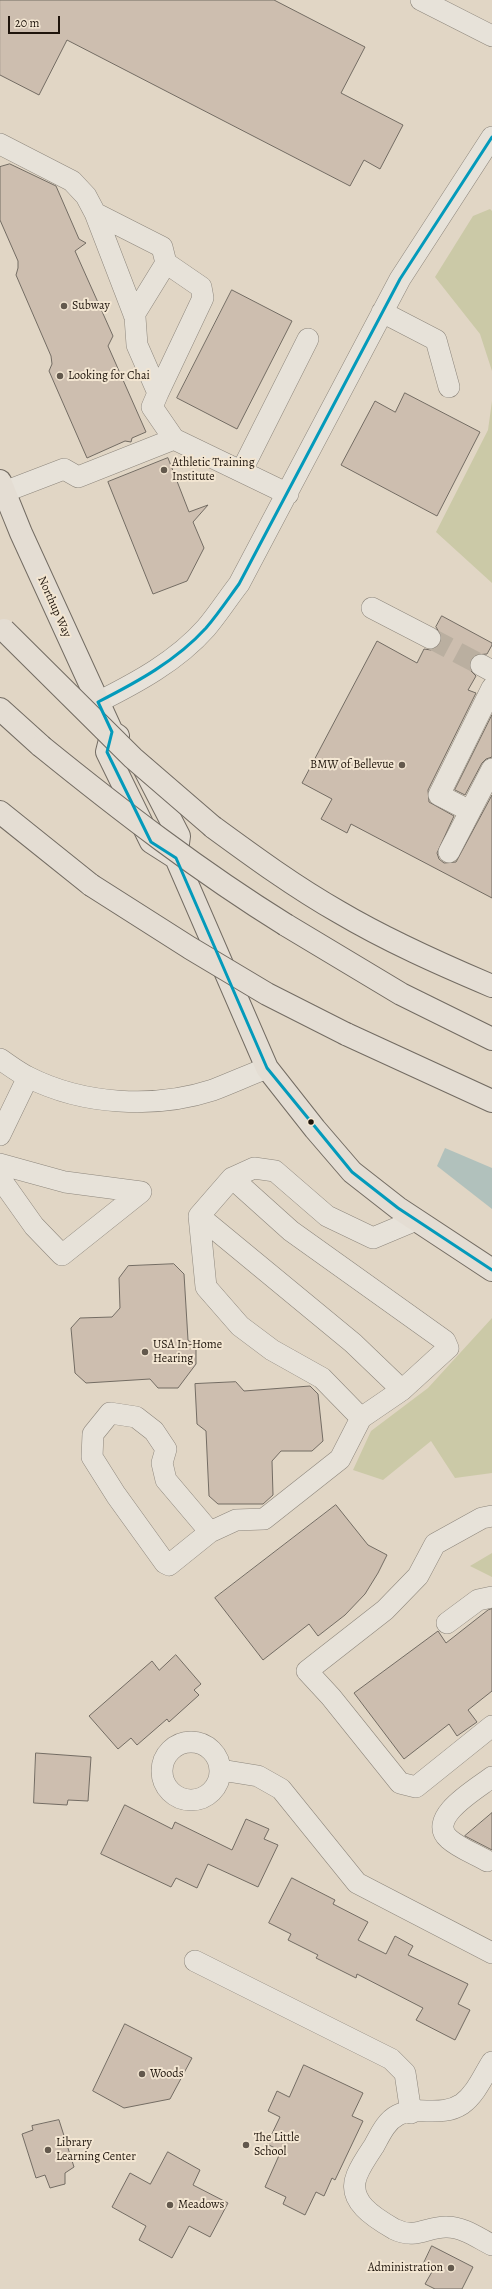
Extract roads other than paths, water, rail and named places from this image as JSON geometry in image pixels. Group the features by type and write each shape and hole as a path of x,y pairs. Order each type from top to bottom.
{"main road":[{"name":"Northup Way","path":"2,486 112,732 107,752 151,842 176,858 267,1068 315,1129 352,1172 416,1220 492,1270"},
{"path":"2,628 133,758 213,827 257,859 338,912 417,954 492,986"},
{"path":"0,709 40,746 170,847 236,894 401,994 492,1039"},
{"path":"0,812 91,885"},
{"path":"0,831 91,885 190,948 267,994 346,1034 492,1102"}],"street":[{"path":"421,0 492,36"},
{"path":"98,702 128,687 182,651 206,628 239,584 288,494 400,279 492,137"},
{"path":"0,144 72,181 86,196 95,213 134,315 137,345 158,393"},
{"path":"95,213 162,247 166,263 201,287 203,298 152,407 174,439 242,470 288,494"},
{"path":"134,315 166,263"},
{"path":"382,312 436,340 449,387"},
{"path":"242,470 308,339"},
{"path":"2,486 64,469 78,477 174,439"},
{"path":"372,608 430,638"},
{"path":"470,811 439,795 492,688"},
{"path":"449,852 492,769"},
{"path":"0,1059 28,1077 69,1093 114,1102 163,1100 212,1090 267,1068"},
{"path":"0,1135 28,1077"},
{"path":"0,1164 65,1182 141,1192 62,1255 34,1226 0,1178"},
{"path":"361,1418 322,1378 272,1350 240,1326 206,1287 199,1216 232,1178 254,1168 275,1170 327,1216 373,1238 416,1220"},
{"path":"210,1532 166,1480 162,1463 166,1448 154,1431 136,1417 110,1413 93,1434 92,1457 116,1494 165,1563 169,1565 210,1532 236,1520 264,1520 340,1459 361,1418 402,1390 448,1348 445,1341 291,1231 232,1178"},
{"path":"199,1216 353,1343 402,1390"},
{"path":"492,1516 482,1518 435,1544 418,1576 385,1610 307,1671 331,1697 400,1783 416,1787 492,1726"},
{"path":"447,1623 478,1600 492,1597"},
{"path":"221,1770 258,1776 281,1789 357,1883 492,1953"},
{"path":"487,1861 448,1838 444,1829 443,1820 449,1810 492,1777"},
{"path":"195,1961 391,2059 405,2074 411,2113"},
{"path":"492,2062 470,2097 462,2104 444,2112 411,2113 396,2116 386,2125 357,2175 354,2189 362,2206 382,2222 396,2230 416,2233 446,2227 453,2228 492,2245"}],"tunnel":[{"path":"430,638 481,665"}],"place":[{"name":"Subway","path":"64,306"},
{"name":"Looking for Chai","path":"60,376"},
{"name":"Athletic Training Institute","path":"164,470"},
{"name":"BMW of Bellevue","path":"402,765"},
{"name":"USA In-Home Hearing","path":"145,1352"},
{"name":"Woods","path":"142,2074"},
{"name":"The Little School","path":"246,2145"},
{"name":"Library Learning Center","path":"48,2150"},
{"name":"Meadows","path":"170,2205"},
{"name":"Administration","path":"451,2268"}]}
